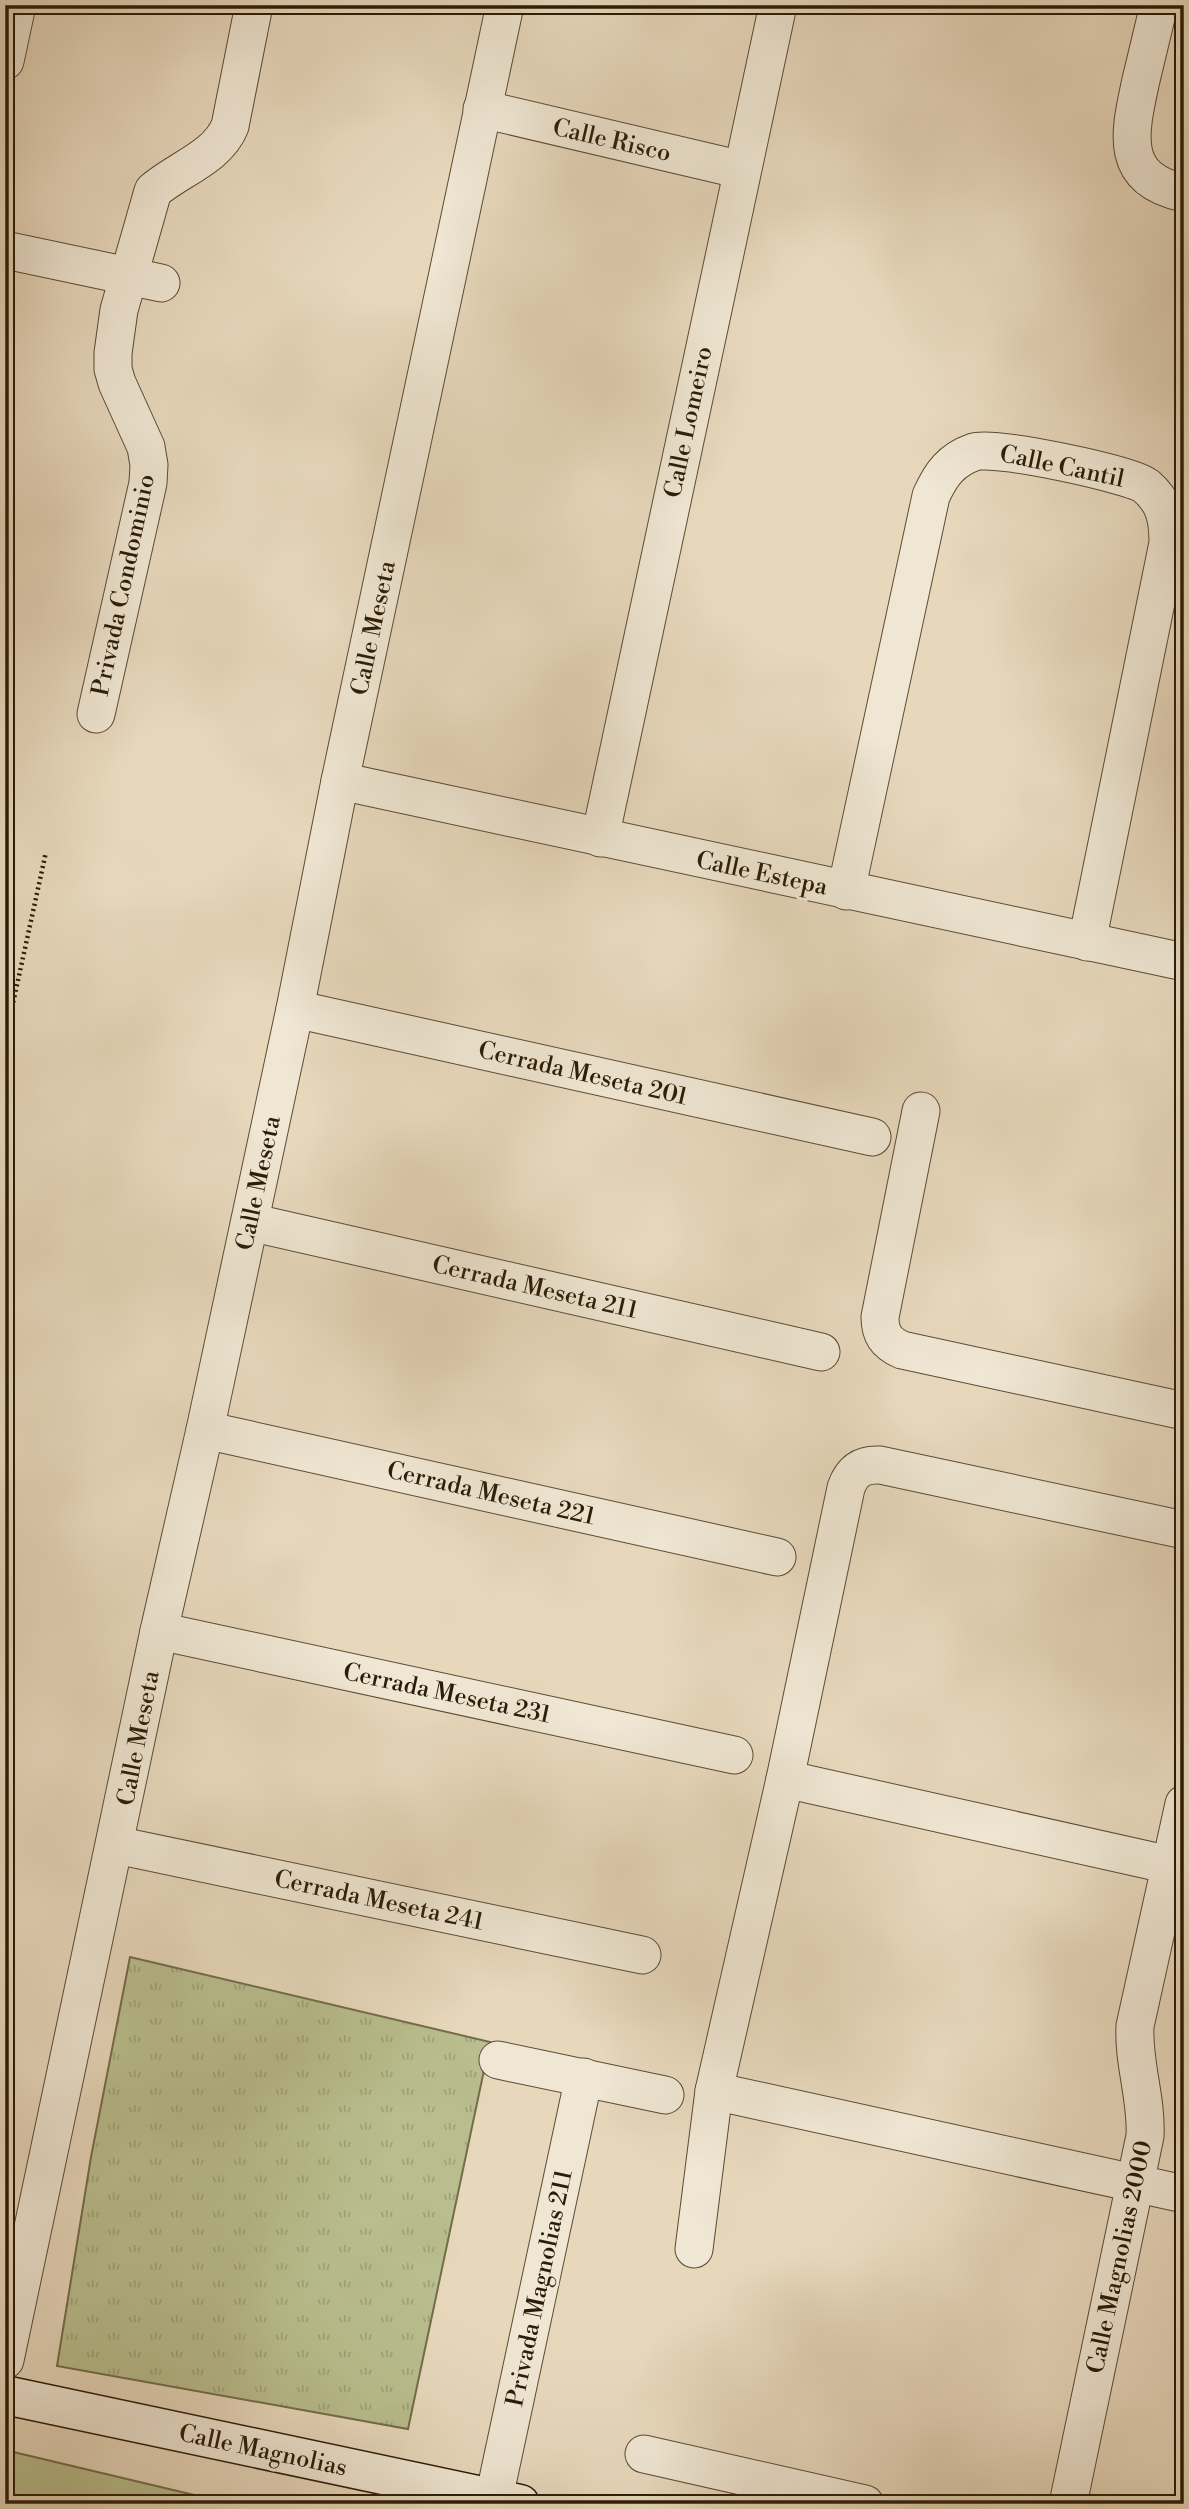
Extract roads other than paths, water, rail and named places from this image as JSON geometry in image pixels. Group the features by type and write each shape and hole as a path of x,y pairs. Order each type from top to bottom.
{"main road":[{"name":"Calle Magnolias","path":"5,2395 507,2501"}],"street":[{"path":"5,61 17,5"},
{"name":"Privada Condominio","path":"96,714 148,483 146,447 113,369 119,310 145,280 153,191 167,178 210,152 225,139 230,126 254,5"},
{"name":"Calle Meseta","path":"5,2360 116,1845 159,1631 250,1222 340,781 505,5"},
{"name":"Calle Lomeiro","path":"600,838 778,5"},
{"path":"1159,5 1131,123 1131,145 1139,166 1154,182 1184,193"},
{"name":"Calle Risco","path":"482,110 742,170"},
{"path":"5,250 145,280"},
{"name":"Calle Cantil","path":"846,891 931,496 940,475 956,459 977,450 1000,451 1124,476 1144,485 1160,500 1168,521 1168,543 1087,942"},
{"name":"Calle Estepa","path":"340,781 1184,962"},
{"name":"Cerrada Meseta 201","path":"295,1009 872,1137"},
{"path":"921,1111 880,1317 884,1338 902,1350 1184,1411"},
{"name":"Cerrada Meseta 211","path":"250,1222 821,1352"},
{"name":"Cerrada Meseta 221","path":"205,1430 777,1557"},
{"path":"694,2249 714,2091 850,1478 858,1469 880,1465 1184,1530"},
{"name":"Cerrada Meseta 231","path":"159,1631 734,1755"},
{"path":"785,1779 1170,1865"},
{"name":"Calle Magnolias 2000","path":"1068,2504 1145,2136 1146,2118 1135,2047 1135,2026 1184,1804"},
{"name":"Cerrada Meseta 241","path":"116,1845 642,1955"},
{"path":"498,2060 665,2095"},
{"name":"Privada Magnolias 211","path":"507,2501 584,2077"},
{"path":"714,2091 1184,2194"},
{"path":"644,2454 865,2504"}]}
